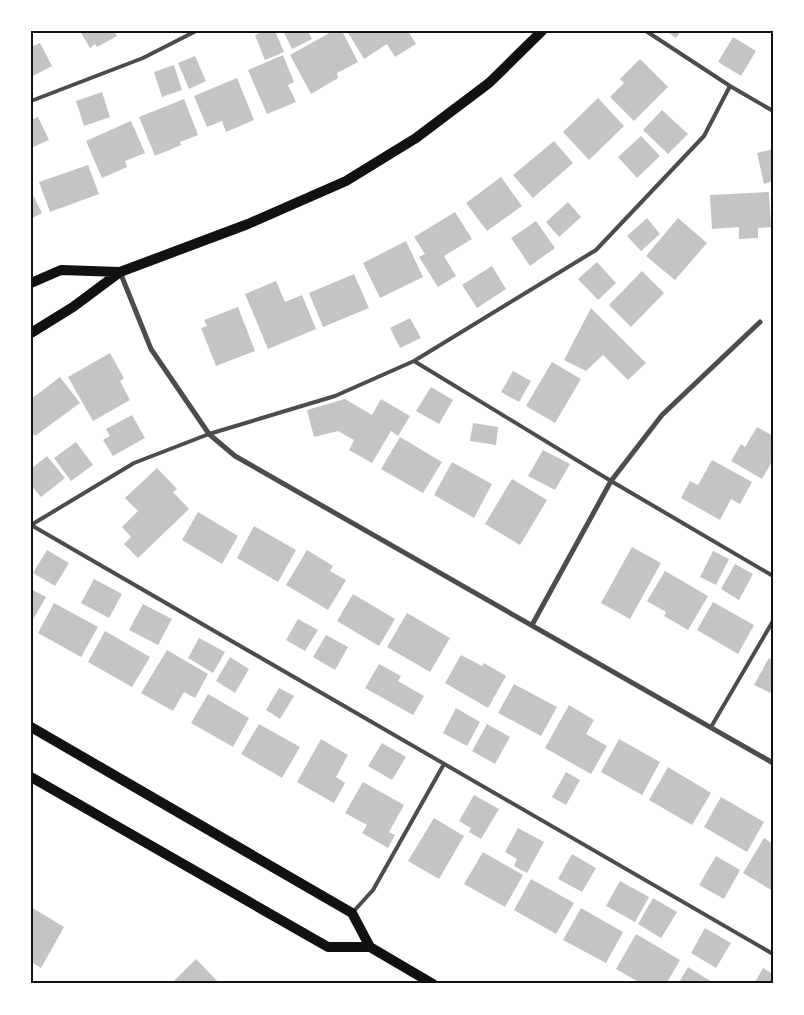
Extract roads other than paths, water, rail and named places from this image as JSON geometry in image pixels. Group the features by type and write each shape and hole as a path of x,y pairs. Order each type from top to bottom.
{"main road":[{"path":"31,332 73,307 120,272 248,224 346,181 416,138 489,83 542,31"},
{"path":"31,283 61,270 120,272"},
{"path":"31,727 352,913 370,947"},
{"path":"31,777 328,947 370,947 433,984"}],"street":[{"path":"120,272 151,349 208,434 235,456 773,763"},
{"path":"532,625 611,481 662,415 760,322"}],"lane":[{"path":"31,101 142,58 196,31"},
{"path":"646,31 730,86 773,111"},
{"path":"730,86 704,136 596,250 414,361 335,396 208,434 134,463 31,525 773,954"},
{"path":"414,361 611,481 773,576"},
{"path":"711,727 773,621"},
{"path":"352,913 373,890 444,764"}]}
